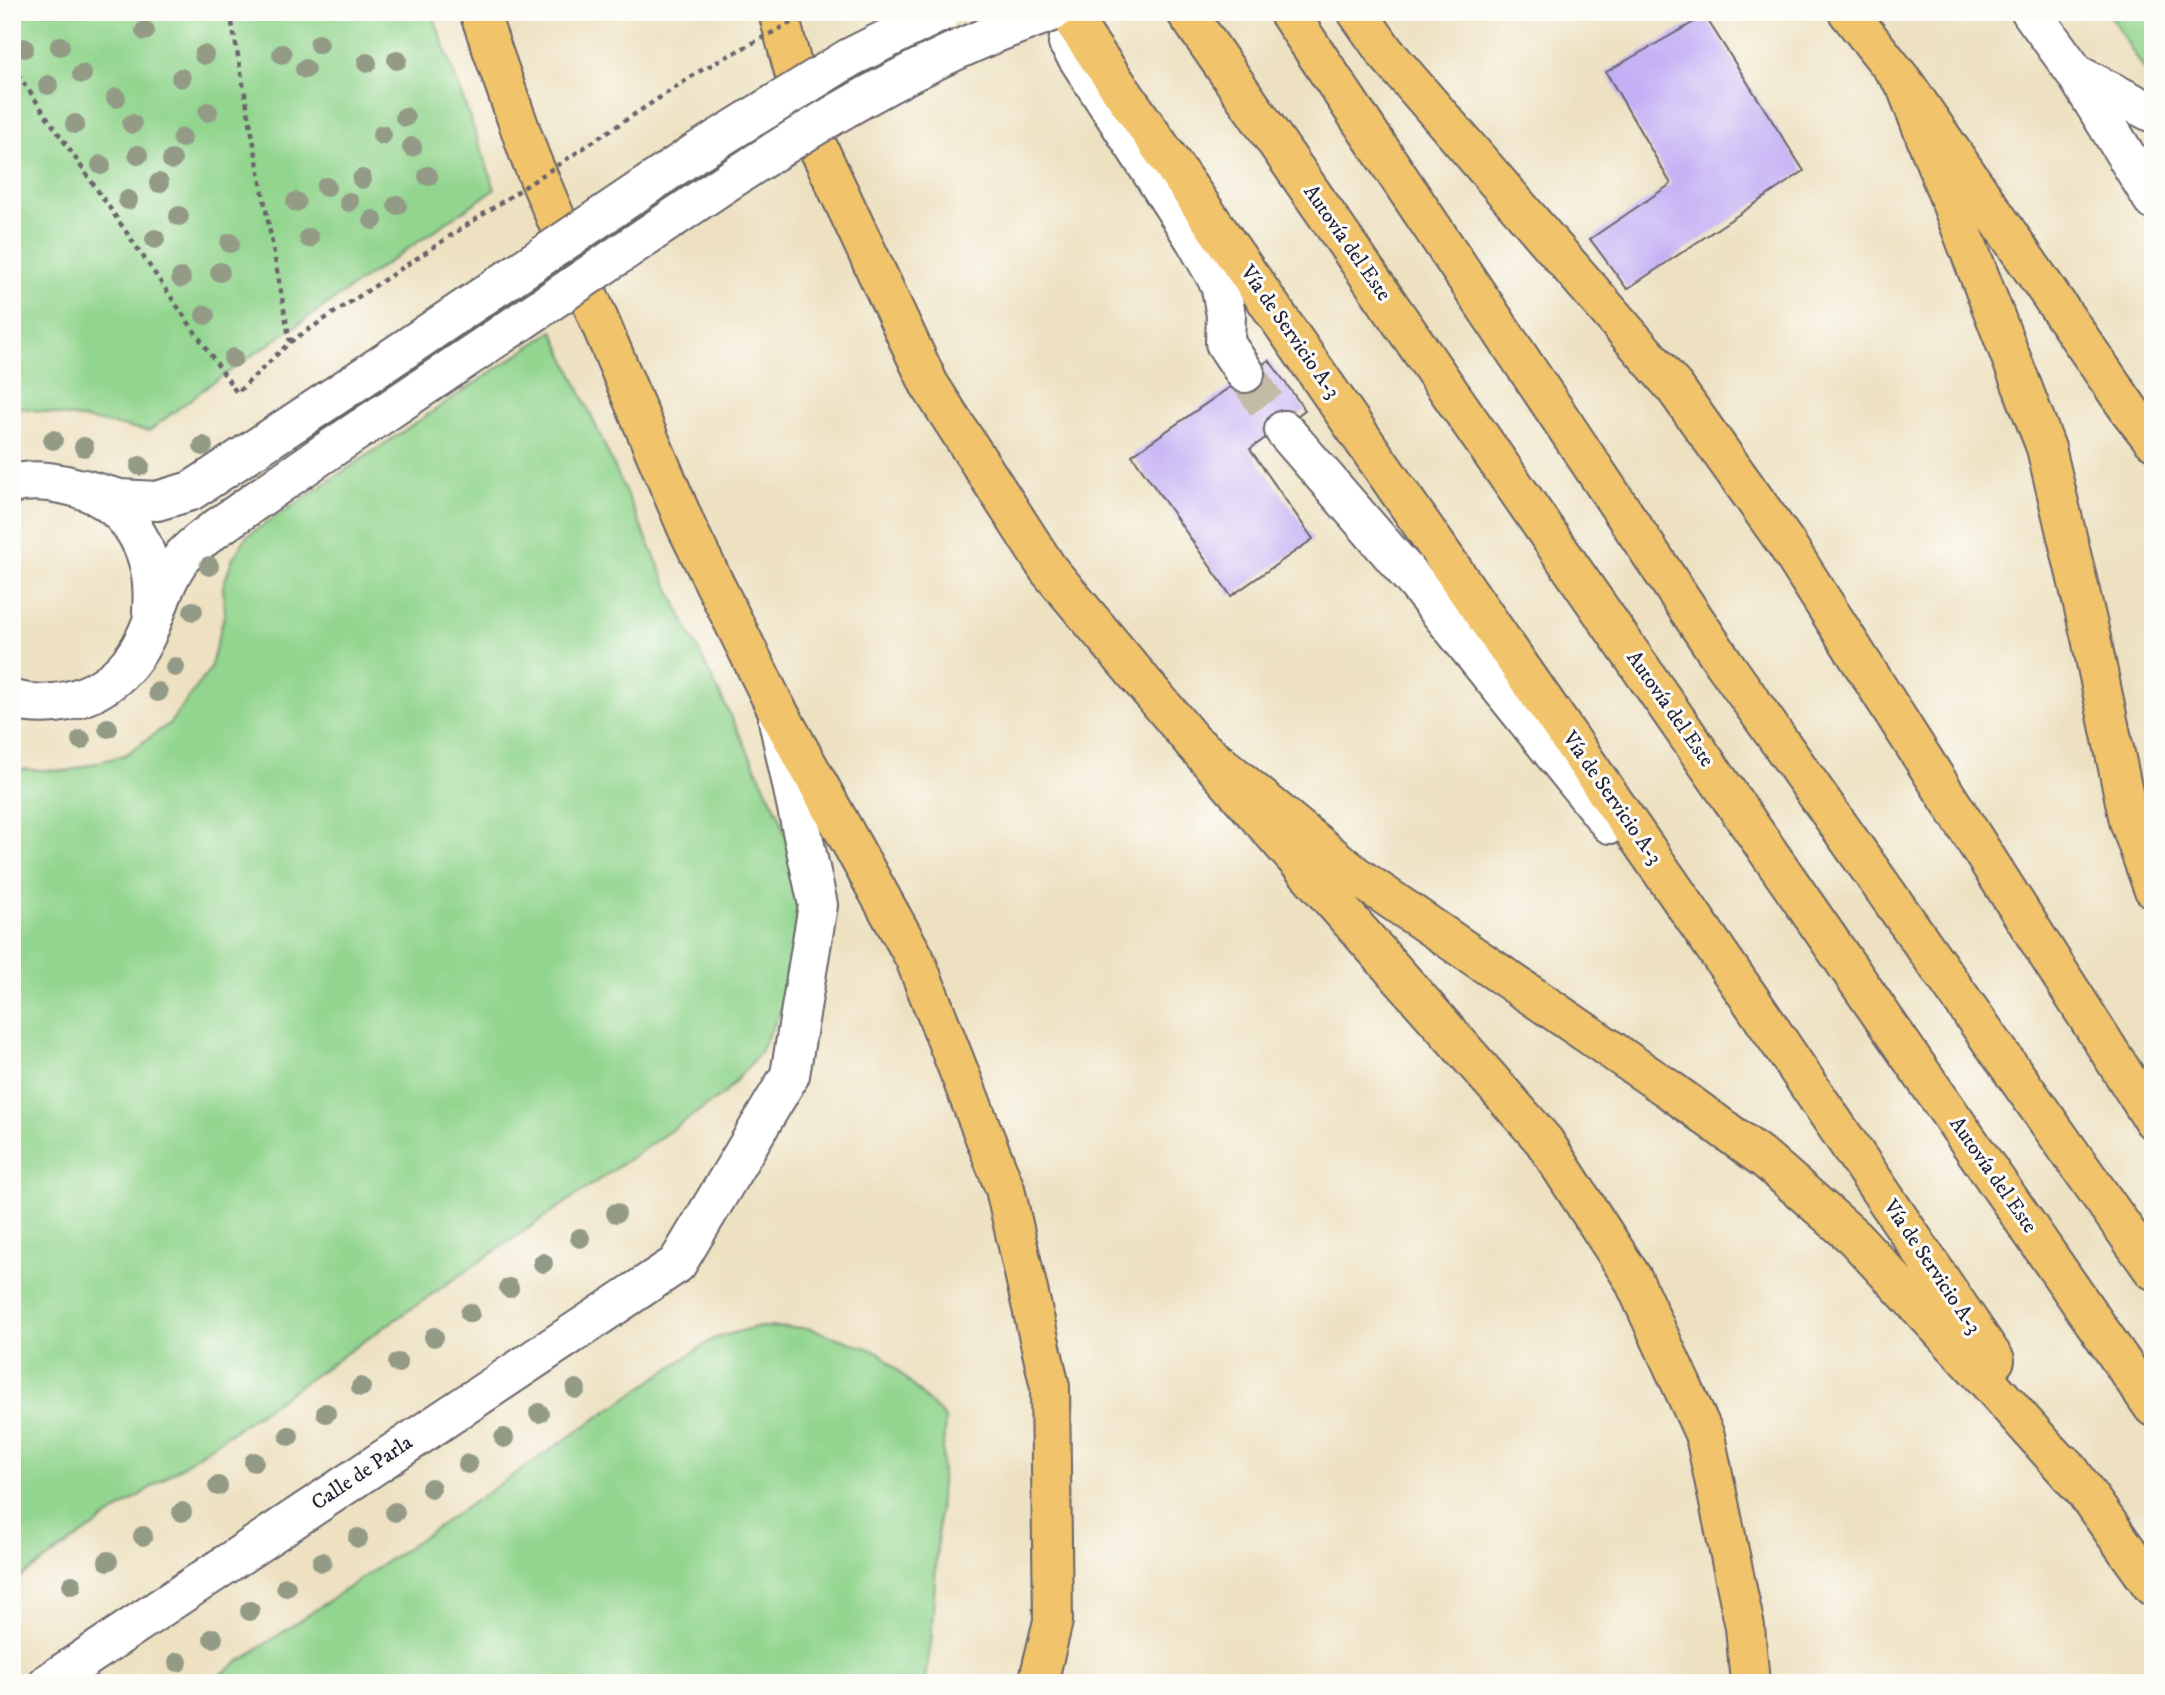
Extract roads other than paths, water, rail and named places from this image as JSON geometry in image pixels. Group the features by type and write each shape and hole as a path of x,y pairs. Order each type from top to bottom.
{"main road":[{"path":"479,12 530,157 687,528 774,705 914,957 1005,1189 1050,1387 1053,1621 1038,1683"},
{"path":"778,12 809,128 929,384 1048,569 1193,742 1544,1141 1633,1279 1705,1436 1745,1627 1750,1683"},
{"name":"Vía de Servicio A-3","path":"1067,12 1748,996 2080,1486 2153,1587"},
{"name":"Autovía del Este","path":"1186,12 2153,1407"},
{"path":"1288,12 1724,663 2153,1270"},
{"path":"1357,12 1385,52 1675,388 1785,542 2153,1120"},
{"path":"1848,12 1905,84 2122,400 2153,440"},
{"path":"1905,84 2046,449 2091,638 2129,821 2153,888"},
{"path":"1193,742 1355,875 1671,1090 1766,1160 1855,1238 1973,1364 2080,1486"}],"street":[{"path":"12,466 30,482 84,489 120,499 157,501 191,491 695,153 849,58 941,12"},
{"path":"12,700 33,705 67,702 99,690 126,668 144,640 168,581 183,557 205,537 288,476 771,151 897,78 1009,27 1050,12 1195,240 1220,284 1226,315 1225,343 1245,373"},
{"path":"2031,12 2076,74 2153,200"},
{"path":"2076,74 2153,113"},
{"path":"1283,430 1418,585 1748,996"},
{"path":"84,489 107,501 126,518 141,540 150,564 154,590 152,615 144,640"},
{"name":"Calle de Parla","path":"48,1683 677,1264 790,1075 818,905 774,705"}],"tunnel":[{"path":"1245,373 1284,430"}]}
